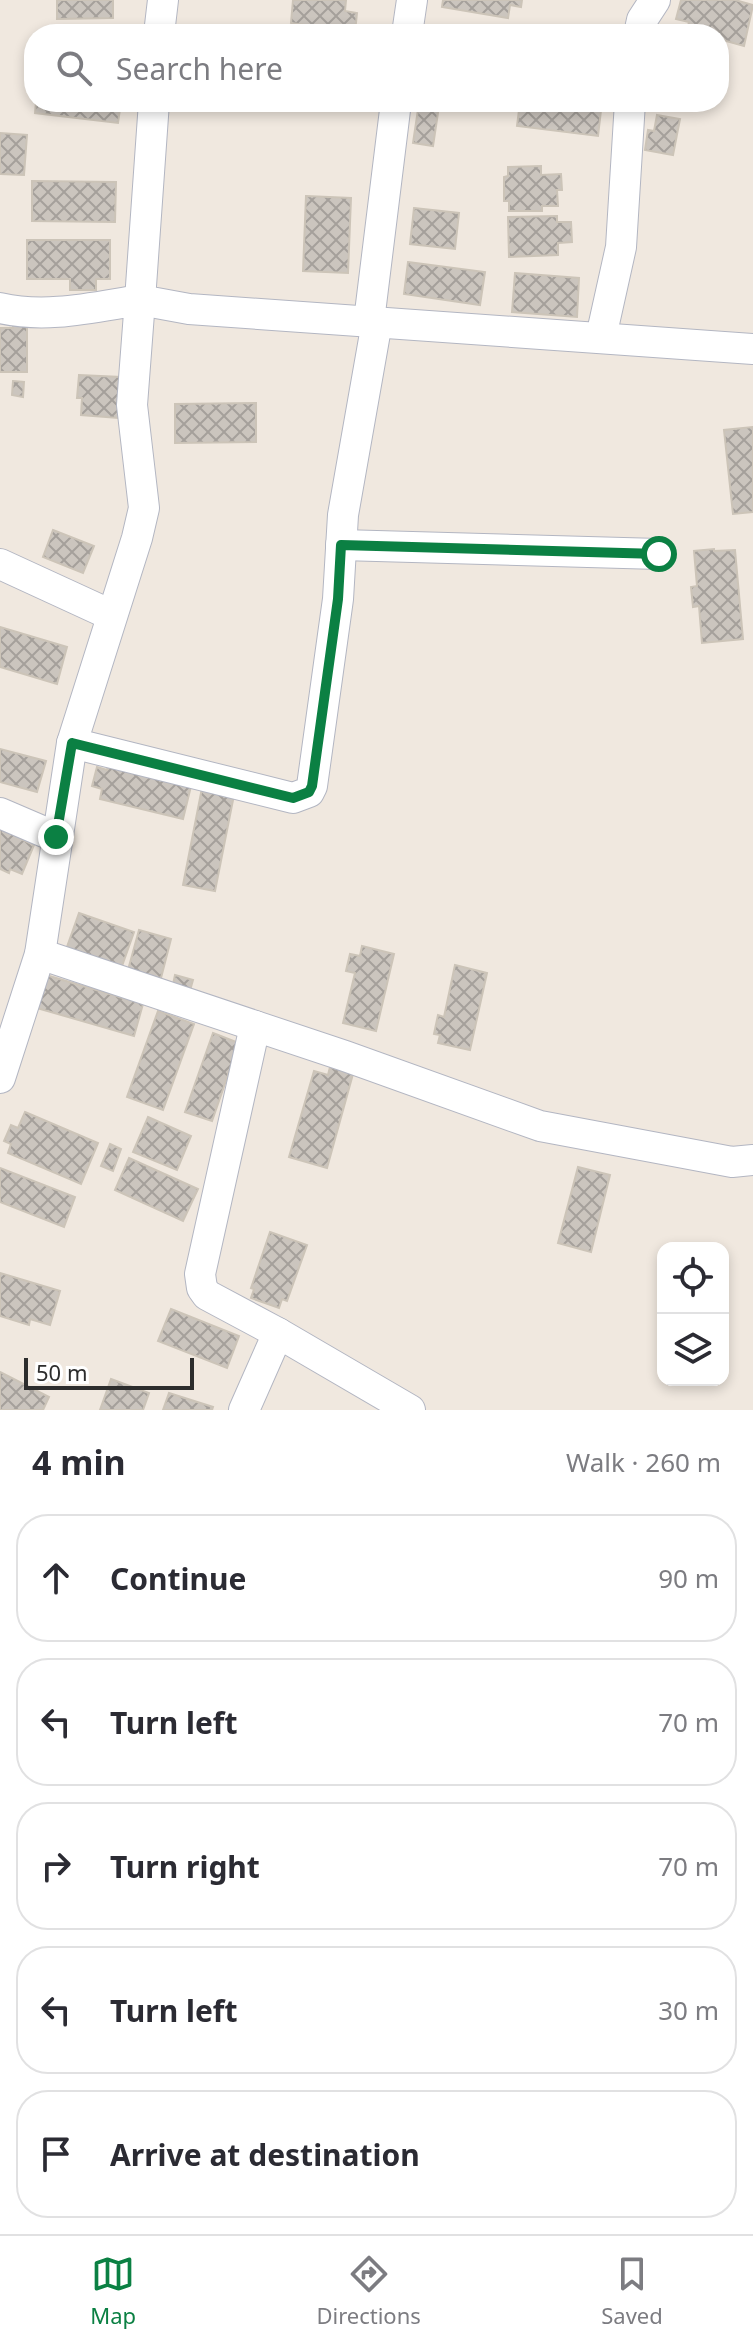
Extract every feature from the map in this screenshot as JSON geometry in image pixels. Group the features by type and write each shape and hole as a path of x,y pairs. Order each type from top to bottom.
{"street":[{"path":"160,24 163,0"},
{"path":"408,24 412,0"},
{"path":"641,24 655,0"},
{"path":"0,1076 40,954 72,743 144,508 132,405 153,112"},
{"path":"72,743 293,798 309,792 338,599 343,515 373,321 395,112"},
{"path":"601,337 621,247 629,112"},
{"path":"0,308 69,312 140,300 189,309 753,349"},
{"path":"341,545 659,554"},
{"path":"0,564 111,615"},
{"path":"0,813 56,837"},
{"path":"40,954 540,1126 732,1162 753,1160"},
{"path":"255,1026 200,1280 207,1295 215,1301 278,1333 410,1410"},
{"path":"244,1410 278,1333"}],"building":[{"path":"57,0 113,0 113,18 57,19"},
{"path":"293,0 346,0 345,11 357,13 356,24 291,23"},
{"path":"443,0 522,0 521,7 510,5 508,18 442,7"},
{"path":"681,0 735,0 753,5 744,46 729,42 729,24 688,24 676,19"},
{"path":"35,112 120,112 118,123"},
{"path":"418,112 438,112 433,146 413,143"},
{"path":"519,112 601,112 598,136 517,126"},
{"path":"657,115 680,119 673,155 645,150 648,130 654,131"},
{"path":"0,133 27,135 24,175 0,174"},
{"path":"541,166 541,175 561,174 562,190 557,190 558,206 542,206 542,211 509,211 509,201 504,201 504,177 508,176 508,167"},
{"path":"32,181 116,182 115,222 32,221"},
{"path":"306,196 351,198 348,273 303,271"},
{"path":"414,208 459,213 455,249 410,244"},
{"path":"557,216 557,222 571,222 572,242 558,243 558,255 509,257 508,217"},
{"path":"27,240 110,240 110,279 96,279 96,290 70,290 70,279 27,279"},
{"path":"408,262 485,272 480,305 404,294"},
{"path":"515,273 579,278 577,317 512,312"},
{"path":"13,323 27,323 27,372 0,372 0,328 13,328"},
{"path":"79,375 121,377 118,418 81,415 82,398 77,398"},
{"path":"13,381 24,382 23,397 12,395"},
{"path":"256,403 256,442 175,443 175,404"},
{"path":"753,427 753,512 733,514 724,430"},
{"path":"53,530 94,546 83,573 43,557"},
{"path":"735,550 743,639 702,643 699,606 693,607 691,587 697,586 694,551"},
{"path":"0,627 67,647 57,684 0,667"},
{"path":"0,749 46,761 37,792 0,782"},
{"path":"109,761 192,782 183,819 100,799 102,789 92,786 97,767 107,770"},
{"path":"202,788 234,795 215,891 183,885"},
{"path":"0,824 25,834 23,840 34,845 22,874 0,869"},
{"path":"79,913 134,932 122,966 67,947"},
{"path":"139,930 171,939 161,978 128,970"},
{"path":"362,946 394,954 376,1031 343,1023 355,973 346,971 350,954 360,956"},
{"path":"455,965 487,973 470,1050 438,1043 440,1035 434,1034 438,1015 444,1017"},
{"path":"46,975 143,1004 134,1036 37,1008"},
{"path":"175,975 193,980 189,994 172,989"},
{"path":"158,1011 194,1024 163,1110 127,1097"},
{"path":"213,1033 239,1043 212,1121 185,1112"},
{"path":"330,1067 353,1074 327,1168 289,1157 314,1071 328,1075"},
{"path":"25,1112 98,1143 81,1184 8,1153 11,1144 4,1141 11,1125 18,1128"},
{"path":"148,1117 191,1136 177,1170 133,1152"},
{"path":"110,1144 121,1149 113,1171 101,1166"},
{"path":"129,1158 198,1189 183,1221 115,1190"},
{"path":"578,1167 610,1175 591,1252 558,1243"},
{"path":"0,1168 75,1197 64,1227 0,1202"},
{"path":"270,1232 307,1245 287,1301 282,1299 279,1308 251,1298 254,1289 251,1288"},
{"path":"0,1273 60,1291 50,1325 30,1319 29,1325 0,1316"},
{"path":"171,1309 239,1336 227,1368 158,1341"},
{"path":"0,1372 49,1397 43,1410 0,1410"},
{"path":"111,1379 149,1393 143,1410 100,1410"},
{"path":"169,1393 213,1407 212,1410 163,1410"}],"route":[{"path":"56,837 72,743 293,798 309,792 338,599 341,545 659,554"}]}
